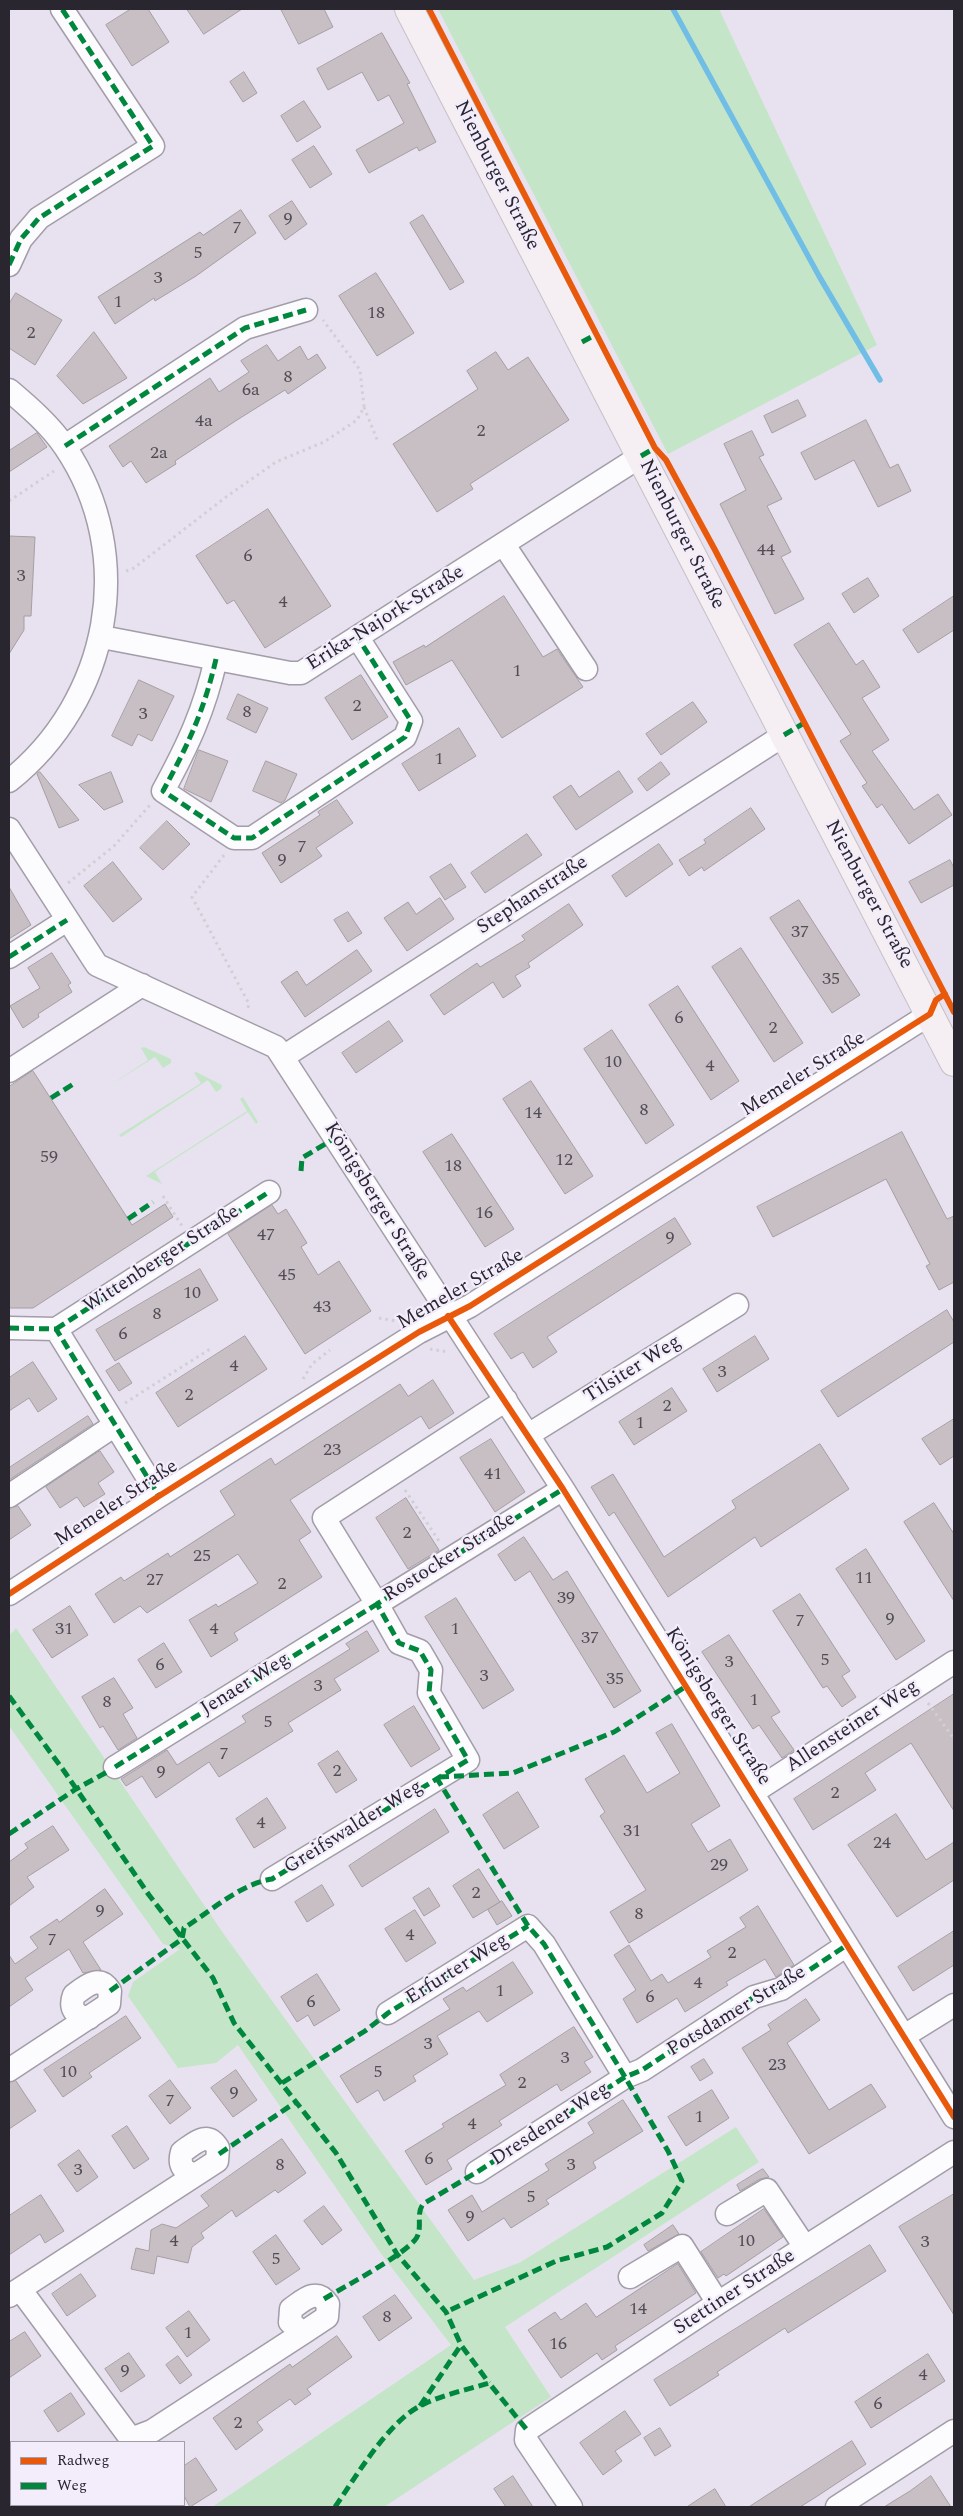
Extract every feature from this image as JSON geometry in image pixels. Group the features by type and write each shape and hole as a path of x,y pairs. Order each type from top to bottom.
{"main road":[{"name":"Nienburger Straße","path":"409,9 954,1062"}],"street":[{"path":"9,265 22,239 39,218 154,146 62,9"},
{"path":"65,446 245,328 306,310"},
{"path":"9,390 46,424 65,446 85,481 97,513 106,578 102,637 89,674 71,711 47,746 9,781"},
{"name":"Erika-Najork-Straße","path":"102,637 290,673 301,673 641,456"},
{"path":"504,545 586,668"},
{"path":"216,659 208,692 193,735 162,791 234,838 252,838 405,737 412,721 358,638"},
{"name":"Stephanstraße","path":"283,1057 784,735"},
{"name":"Königsberger Straße","path":"9,828 97,965 241,1030 276,1048 283,1057 448,1316 506,1400 563,1489 954,2117"},
{"path":"9,957 67,920"},
{"path":"9,1071 142,985"},
{"name":"Memeler Straße","path":"9,1594 158,1496 448,1316 470,1306 930,1014"},
{"name":"Wittenberger Straße","path":"56,1329 269,1192"},
{"name":"Tilsiter Weg","path":"528,1435 737,1305"},
{"path":"9,1328 56,1329 158,1496"},
{"path":"377,1604 324,1518 506,1400"},
{"path":"9,1496 111,1420"},
{"name":"Rostocker Straße","path":"436,1778 468,1760 429,1693 431,1670 420,1651 398,1643 377,1604 563,1489"},
{"name":"Jenaer Weg","path":"115,1767 377,1604"},
{"name":"Allensteiner Weg","path":"752,1793 954,1662"},
{"name":"Greifswalder Weg","path":"272,1879 436,1778"},
{"name":"Erfurter Weg","path":"388,2013 528,1926 544,1944 625,2077"},
{"name":"Potsdamer Straße","path":"625,2077 642,2070 754,1997 780,1988 847,1945"},
{"path":"904,2036 954,2005"},
{"path":"9,2070 89,2018"},
{"name":"Dresdener Weg","path":"477,2172 625,2077"},
{"name":"Stettiner Straße","path":"571,2507 526,2440 527,2430 531,2426 718,2303 954,2152"},
{"path":"198,2174 15,2292 129,2441 152,2431 306,2331"},
{"path":"727,2214 767,2190 805,2247"},
{"path":"630,2277 682,2246 718,2303"},
{"path":"836,2507 954,2431"}],"path":[{"path":"306,310 321,316 360,370 364,407 378,442"},
{"path":"106,578 134,568 226,497 276,462 324,442 357,420 364,407"},
{"path":"9,501 62,467 65,446"},
{"path":"52,896 114,846 162,791"},
{"path":"234,838 227,851 192,898 249,1004 241,1030"},
{"path":"163,1196 191,1241"},
{"path":"379,1318 401,1322"},
{"path":"111,1420 210,1350"},
{"path":"302,1380 312,1364 330,1350"},
{"path":"394,1472 450,1558"},
{"path":"916,1687 954,1739"}],"green space":[{"path":"438,9 719,9 877,345 668,454"},
{"path":"144,1047 171,1059 171,1063 163,1068 155,1057 109,1086 148,1060 141,1048"},
{"path":"196,1072 222,1085 221,1089 216,1092 208,1080 121,1137 119,1135 201,1083 194,1073"},
{"path":"243,1097 258,1122 256,1124 248,1112 155,1172 162,1184 146,1176 247,1111 240,1099"},
{"path":"16,1628 223,1933 474,2280 521,2262 736,2127 759,2162 505,2327 551,2397 384,2507 212,2507 451,2345 382,2255 238,2045 216,2063 178,2068 128,1996 133,1982 180,1949 163,1944 9,1726 9,1636"}],"building":[{"path":"131,9 148,9 169,42 132,66 106,25"},
{"path":"187,9 242,9 204,34"},
{"path":"281,9 324,9 333,27 299,44"},
{"path":"382,33 410,83 407,84 436,142 419,151 417,147 369,173 356,150 404,123 389,95 378,101 362,72 328,90 317,69"},
{"path":"244,72 257,93 243,102 230,82"},
{"path":"304,101 321,127 297,142 281,116"},
{"path":"314,146 332,174 310,188 292,160"},
{"path":"292,201 307,224 285,240 269,216"},
{"path":"241,210 256,233 196,276 155,301 154,298 115,324 98,297 200,232 203,235"},
{"path":"423,215 464,282 450,290 410,223"},
{"path":"376,273 414,333 377,356 339,296"},
{"path":"16,293 62,320 35,365 9,348 9,304"},
{"path":"94,332 127,378 83,404 57,376"},
{"path":"267,345 278,361 300,346 308,360 317,354 326,368 288,394 285,390 237,420 175,461 176,464 146,483 131,461 123,467 109,446 210,378 219,392 249,372 241,361"},
{"path":"496,352 508,370 528,357 569,420 470,484 473,489 437,512 393,444 478,389 467,371"},
{"path":"798,400 806,416 772,433 764,416"},
{"path":"866,420 890,468 898,464 911,491 878,507 854,460 815,480 801,453"},
{"path":"752,431 764,455 759,457 782,499 767,506 791,552 781,557 804,599 775,614 720,504 746,490 724,444"},
{"path":"37,433 47,447 9,472 9,451"},
{"path":"268,509 331,606 265,648 234,600 227,604 196,556"},
{"path":"9,536 35,537 31,616 24,616 24,630 9,654"},
{"path":"868,578 879,596 854,613 842,594"},
{"path":"504,596 543,657 557,649 583,687 502,738 452,660 406,685 393,662 424,645 425,647"},
{"path":"954,596 954,630 918,653 903,630"},
{"path":"829,623 856,665 863,660 880,687 862,698 889,740 872,751 914,810 938,794 952,815 909,844 882,804 877,808 862,786 867,783 840,741 851,734 794,645"},
{"path":"361,675 388,717 352,740 325,698"},
{"path":"139,680 174,696 152,741 138,734 132,746 112,736"},
{"path":"238,694 268,708 256,733 227,719"},
{"path":"693,702 707,722 661,755 646,734"},
{"path":"459,728 476,756 419,791 402,764"},
{"path":"199,750 228,761 211,802 184,789"},
{"path":"266,761 297,774 285,800 281,803 253,791"},
{"path":"661,762 670,774 647,791 638,779"},
{"path":"619,771 633,792 576,830 553,797 571,785 579,797"},
{"path":"40,772 79,820 59,828 37,774"},
{"path":"111,772 123,802 104,810 79,785"},
{"path":"337,800 353,823 316,848 322,856 281,883 262,853 320,815 318,812"},
{"path":"751,808 765,829 704,871 702,867 689,876 679,860 706,843 704,840"},
{"path":"167,821 190,844 163,870 140,848"},
{"path":"527,834 542,855 485,893 471,873"},
{"path":"659,844 673,864 626,897 612,876"},
{"path":"950,860 954,868 954,885 921,903 909,882"},
{"path":"113,862 142,899 113,922 84,886"},
{"path":"451,864 466,887 445,900 430,877"},
{"path":"9,887 31,925 9,939"},
{"path":"440,898 454,919 407,951 384,918 408,902 416,914"},
{"path":"799,900 860,995 832,1013 770,918"},
{"path":"569,904 583,925 528,963 530,967 515,976 521,986 503,998 493,982 444,1015 430,995 477,963 480,967 525,940 522,936"},
{"path":"348,912 362,933 348,942 334,920"},
{"path":"741,948 803,1043 774,1062 712,967"},
{"path":"357,950 372,971 305,1017 281,982 297,971 306,985"},
{"path":"52,953 71,983 68,985 72,992 38,1014 39,1017 23,1028 10,1006 40,988 28,968"},
{"path":"678,986 739,1081 711,1100 649,1005"},
{"path":"389,1021 403,1041 356,1073 342,1053"},
{"path":"612,1030 674,1125 646,1144 584,1049"},
{"path":"33,1071 132,1225 165,1204 173,1217 33,1308 9,1308 9,1087"},
{"path":"531,1081 593,1176 565,1194 503,1099"},
{"path":"902,1132 947,1219 954,1216 954,1282 939,1290 926,1266 930,1264 886,1179 773,1237 757,1207"},
{"path":"452,1134 514,1229 485,1247 423,1152"},
{"path":"272,1205 278,1214 286,1209 307,1243 301,1247 318,1275 339,1261 371,1311 305,1354 228,1234"},
{"path":"675,1218 691,1244 547,1337 557,1352 533,1368 523,1352 511,1359 494,1334"},
{"path":"200,1269 218,1300 115,1361 96,1330"},
{"path":"947,1310 954,1322 954,1342 838,1417 821,1391"},
{"path":"245,1336 267,1369 178,1427 156,1393"},
{"path":"755,1336 769,1359 717,1392 703,1369"},
{"path":"33,1362 57,1399 38,1412 29,1398 9,1411 9,1378"},
{"path":"119,1363 132,1383 119,1391 106,1371"},
{"path":"433,1380 454,1413 429,1429 421,1416 290,1500 311,1532 299,1540 322,1577 234,1633 238,1640 211,1657 189,1620 216,1604 218,1607 258,1583 238,1554 147,1613 140,1606 114,1623 95,1594 121,1577 124,1581 168,1553 170,1557 235,1515 220,1491 271,1458 275,1465 400,1384 408,1396"},
{"path":"672,1388 687,1411 634,1445 619,1422"},
{"path":"88,1416 93,1424 9,1480 9,1468"},
{"path":"954,1419 954,1456 940,1465 922,1439"},
{"path":"491,1439 525,1492 495,1512 460,1458"},
{"path":"820,1444 849,1489 761,1547 755,1537 668,1597 614,1512 609,1516 591,1487 613,1474 664,1557 736,1508 732,1501"},
{"path":"100,1451 114,1472 98,1483 105,1494 84,1507 77,1497 60,1508 46,1487"},
{"path":"406,1498 439,1550 408,1569 376,1518"},
{"path":"934,1503 954,1534 954,1601 904,1522"},
{"path":"18,1506 31,1525 9,1540 9,1509"},
{"path":"524,1537 553,1580 567,1571 641,1691 614,1708 530,1571 515,1581 498,1555"},
{"path":"866,1549 925,1641 896,1660 836,1569"},
{"path":"800,1594 850,1671 842,1676 856,1697 842,1707 827,1686 823,1688 773,1611"},
{"path":"456,1598 514,1690 483,1709 425,1617"},
{"path":"70,1606 88,1635 52,1658 33,1630"},
{"path":"367,1631 379,1651 334,1679 341,1690 288,1723 293,1731 219,1777 209,1762 156,1798 142,1776 126,1786 121,1779 167,1750 177,1765 246,1722 242,1716 350,1649 346,1644"},
{"path":"729,1635 780,1712 771,1717 794,1750 782,1758 759,1725 753,1729 702,1652"},
{"path":"164,1643 182,1672 156,1688 138,1660"},
{"path":"114,1678 133,1708 123,1714 137,1738 118,1750 103,1726 100,1728 82,1697"},
{"path":"954,1694 954,1811 911,1743 865,1773 876,1790 813,1830 794,1799"},
{"path":"414,1706 440,1749 411,1767 384,1725"},
{"path":"672,1724 720,1806 691,1824 708,1852 730,1839 748,1870 629,1943 610,1912 646,1890 600,1816 605,1812 585,1779 624,1755 647,1793 680,1773 656,1733"},
{"path":"338,1751 357,1780 336,1793 318,1764"},
{"path":"518,1792 539,1827 504,1849 483,1815"},
{"path":"267,1798 286,1828 254,1848 236,1819"},
{"path":"435,1809 449,1832 362,1887 349,1866"},
{"path":"896,1814 926,1860 954,1842 954,1880 897,1917 848,1845"},
{"path":"53,1826 69,1850 27,1877 34,1887 9,1906 9,1862 28,1848 25,1844"},
{"path":"479,1869 500,1902 473,1918 453,1886"},
{"path":"322,1885 334,1905 307,1922 295,1902"},
{"path":"429,1888 440,1906 424,1916 413,1898"},
{"path":"105,1889 123,1914 83,1942 101,1970 83,1973 69,1949 25,1978 33,1990 9,2007 9,1955 15,1964 38,1948 30,1937 57,1919 59,1922"},
{"path":"502,1901 512,1916 497,1925 488,1910"},
{"path":"758,1906 794,1965 776,1977 765,1959 726,1982 728,1985 685,2012 677,1998 637,2023 623,1999 636,1990 614,1955 629,1945 651,1981 662,1974 668,1983 711,1957 707,1951 746,1927 740,1918"},
{"path":"415,1910 436,1943 406,1962 385,1929"},
{"path":"954,1931 954,1965 913,1991 898,1967"},
{"path":"513,1962 533,1993 487,2022 479,2011 437,2036 448,2054 413,2076 416,2081 384,2101 378,2090 357,2103 340,2076 450,2009 443,1999 463,1987 466,1991"},
{"path":"317,1974 340,2010 314,2026 308,2015 297,2022 281,1997"},
{"path":"806,1999 820,2020 787,2043 829,2110 871,2084 886,2107 809,2154 742,2048 771,2030 768,2025"},
{"path":"126,2016 141,2038 89,2073 92,2077 63,2097 44,2070"},
{"path":"574,2027 593,2057 584,2062 591,2072 561,2091 557,2084 499,2121 502,2125 447,2160 452,2169 426,2185 405,2151 444,2127 442,2124 506,2085 500,2075"},
{"path":"704,2059 713,2073 700,2081 691,2067"},
{"path":"236,2070 257,2100 233,2117 211,2088"},
{"path":"170,2080 191,2108 170,2124 149,2096"},
{"path":"16,2081 36,2111 9,2129 9,2083"},
{"path":"712,2090 729,2118 686,2146 668,2117"},
{"path":"623,2100 643,2131 593,2162 596,2168 546,2200 549,2204 511,2228 504,2218 468,2241 448,2210 472,2195 482,2212 549,2170 545,2164 594,2133 588,2123"},
{"path":"127,2126 149,2159 134,2169 112,2136"},
{"path":"282,2139 306,2173 278,2193 275,2190 236,2217 232,2210 201,2233 204,2238 192,2247 188,2263 157,2256 154,2274 131,2269 136,2248 149,2251 151,2230 162,2224 176,2228 209,2206 201,2196"},
{"path":"79,2150 98,2177 77,2192 58,2165"},
{"path":"763,2169 769,2177 760,2179 740,2191 737,2185"},
{"path":"954,2194 954,2315 899,2227"},
{"path":"41,2195 64,2231 45,2243 40,2234 9,2255 9,2216"},
{"path":"324,2206 342,2230 322,2245 304,2221"},
{"path":"764,2209 783,2237 726,2276 724,2274 718,2278 701,2252"},
{"path":"673,2225 679,2234 648,2251 644,2245"},
{"path":"276,2235 300,2269 276,2285 253,2252"},
{"path":"870,2245 886,2271 788,2333 785,2328 717,2372 719,2375 670,2406 654,2380"},
{"path":"678,2264 696,2293 615,2346 617,2350 602,2360 597,2353 561,2378 528,2330 555,2312 561,2320 586,2303 596,2317"},
{"path":"81,2274 96,2296 67,2316 52,2294"},
{"path":"395,2295 412,2318 379,2341 363,2317"},
{"path":"189,2311 210,2340 187,2357 166,2328"},
{"path":"25,2332 41,2356 9,2378 9,2342"},
{"path":"337,2336 352,2357 307,2389 311,2394 295,2405 290,2399 257,2422 263,2430 236,2450 213,2418 290,2364 292,2367"},
{"path":"129,2353 145,2376 121,2392 105,2369"},
{"path":"928,2354 945,2381 871,2428 855,2402"},
{"path":"178,2356 192,2375 180,2384 166,2365"},
{"path":"71,2393 85,2414 58,2432 44,2411"},
{"path":"625,2411 641,2434 615,2451 622,2461 603,2475 580,2443"},
{"path":"660,2428 671,2446 655,2456 644,2438"},
{"path":"852,2441 866,2464 816,2497 800,2507 749,2507"},
{"path":"196,2458 217,2490 190,2507 185,2498 185,2465"},
{"path":"513,2476 533,2507 506,2507 494,2489"},
{"path":"931,2476 951,2507 884,2507 910,2491"},
{"path":"715,2489 726,2507 687,2507"}],"waterway":[{"path":"673,9 819,276 880,380"}],"marked path":[{"path":"9,265 21,239 39,218 153,146 62,9"},
{"path":"65,446 245,328 306,310"},
{"path":"582,342 597,334"},
{"path":"641,456 655,448"},
{"path":"216,659 206,695 194,727 163,791 234,838 252,838 405,737 411,721 358,638"},
{"path":"784,735 804,723"},
{"path":"9,957 67,920"},
{"path":"51,1098 75,1083"},
{"path":"301,1171 302,1158 335,1138"},
{"path":"56,1329 269,1192"},
{"path":"128,1219 153,1202"},
{"path":"9,1328 56,1329 159,1496"},
{"path":"110,1991 182,1939 184,1928 226,1899 249,1886 272,1879 468,1760 429,1693 431,1670 420,1651 399,1643 377,1604 563,1489"},
{"path":"115,1767 377,1604"},
{"path":"439,1777 513,1773 614,1732 685,1687"},
{"path":"9,1696 64,1771 149,1895 213,1978 234,2023 336,2153 397,2254 446,2312 461,2345 489,2383"},
{"path":"9,1834 76,1789 107,1772"},
{"path":"436,1777 528,1926 544,1944 625,2077 642,2070 754,1997 781,1989 847,1945"},
{"path":"282,2083 365,2031 388,2013 528,1926"},
{"path":"324,2299 385,2263 415,2240 418,2236 420,2213 423,2204 477,2172 625,2077 668,2151 682,2181 662,2213 607,2247 556,2261 446,2312"},
{"path":"219,2154 296,2102"},
{"path":"420,2406 461,2345"},
{"path":"335,2507 384,2437 396,2424 420,2406 436,2399 489,2383 527,2430"}],"cycle path":[{"path":"429,9 655,448 666,460 715,550 954,1012"},
{"path":"9,1594 159,1496 419,1332 470,1306 930,1014 936,1000 945,994"},
{"path":"448,1316 563,1489 954,2117"}]}
